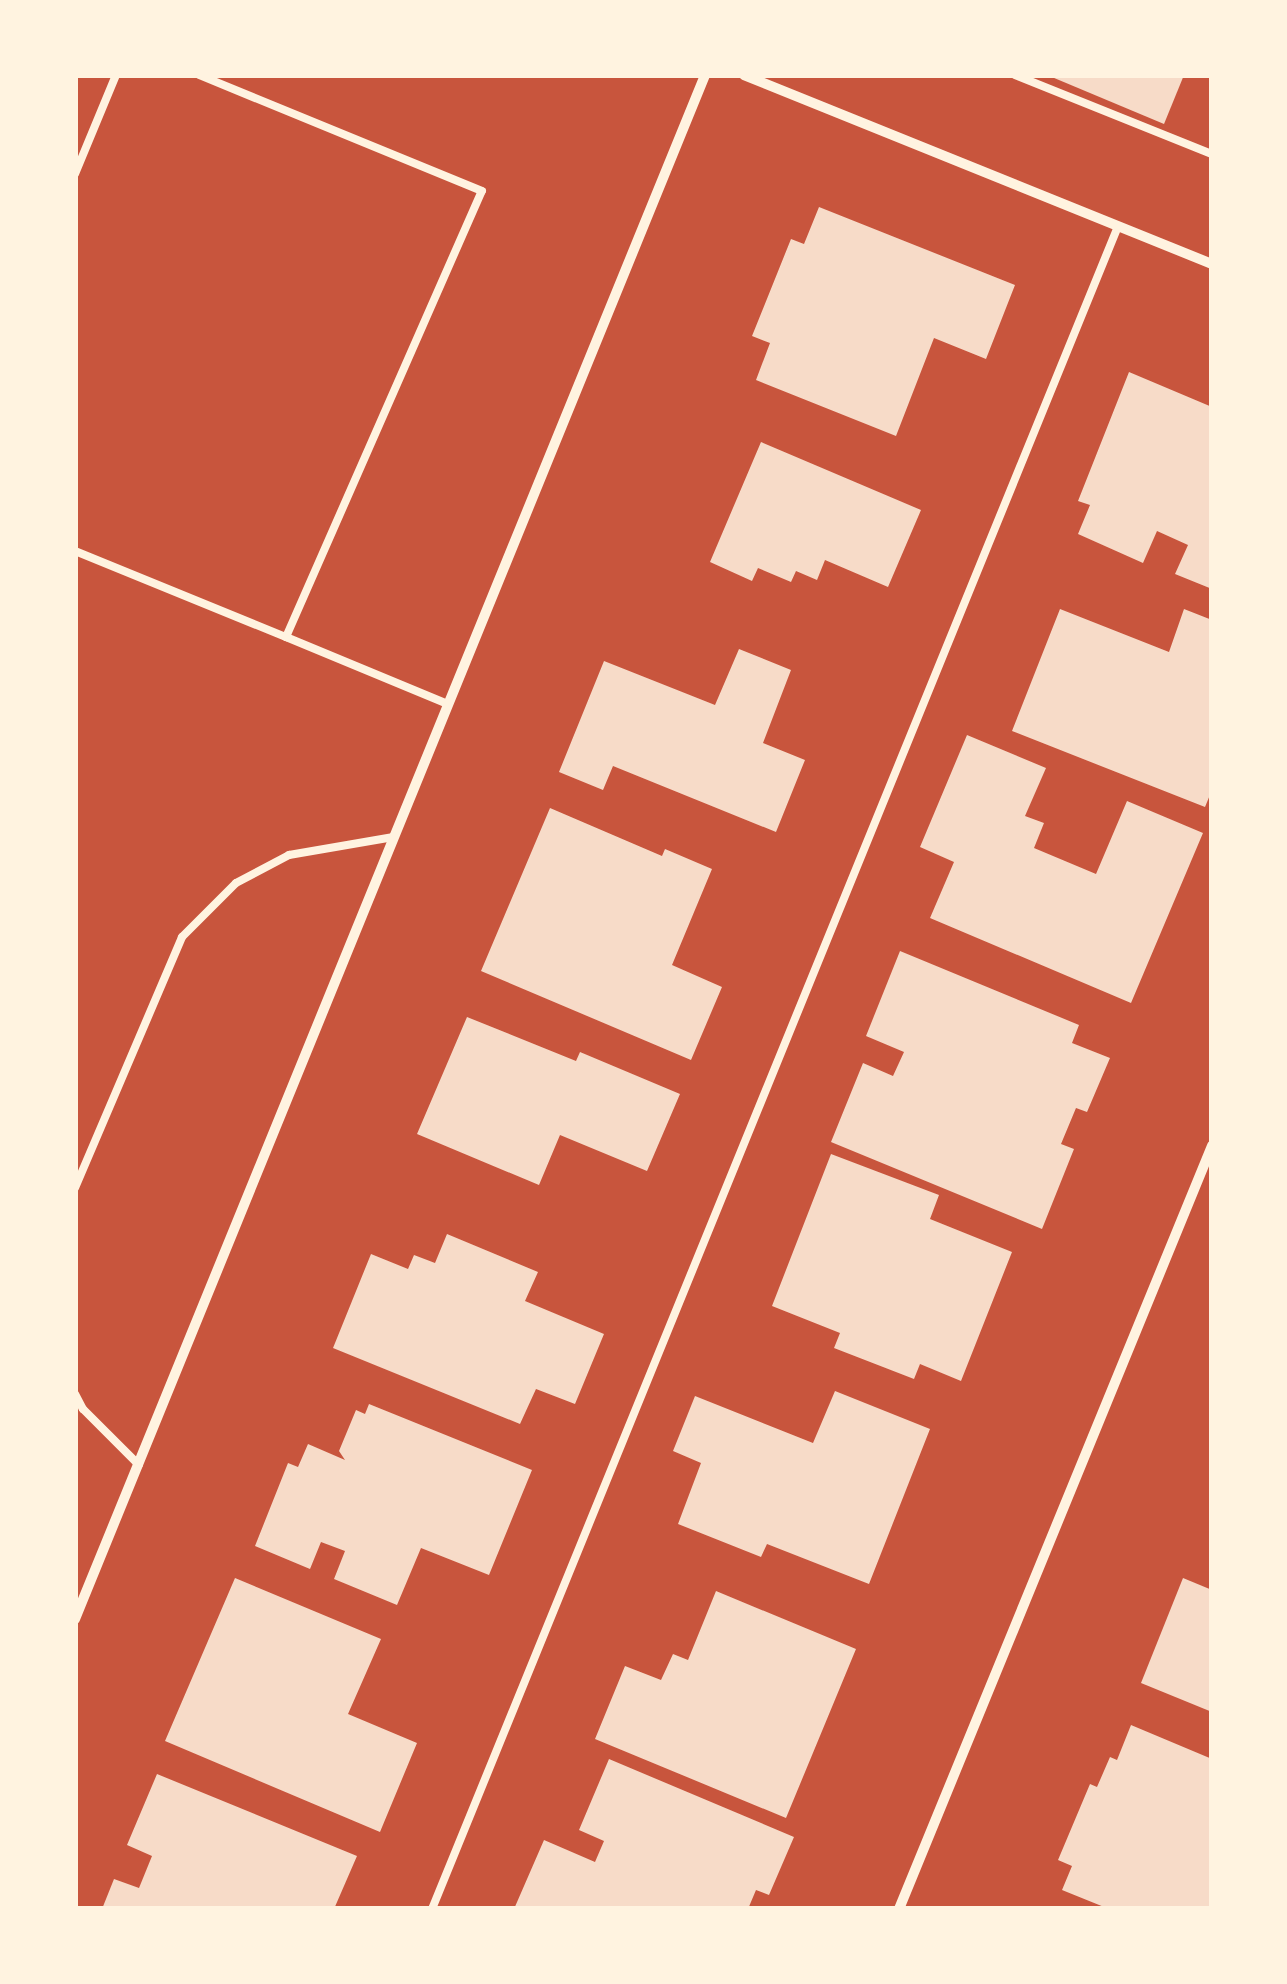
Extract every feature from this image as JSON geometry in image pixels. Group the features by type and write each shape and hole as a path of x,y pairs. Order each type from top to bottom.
{"street":[{"path":"75,1619 704,75"},
{"path":"744,75 1212,264"},
{"path":"899,1909 1212,1146"}],"lane":[{"path":"75,174 116,75"},
{"path":"200,75 482,190 286,637"},
{"path":"1015,75 1212,154"},
{"path":"432,1909 1118,226"},
{"path":"75,551 448,704"},
{"path":"75,1188 182,937 236,883 289,855 393,837"},
{"path":"75,1394 83,1409 140,1465"}],"building":[{"path":"1047,75 1184,75 1164,124"},
{"path":"819,207 1015,285 986,359 934,338 896,436 756,380 770,343 752,336 791,239 804,244"},
{"path":"1129,372 1212,407 1212,589 1175,574 1188,545 1157,531 1143,563 1078,534 1090,505 1078,501"},
{"path":"761,442 921,510 888,587 825,560 817,580 796,571 791,582 758,568 752,581 710,562"},
{"path":"1060,609 1169,652 1184,609 1212,620 1212,790 1205,807 1012,731"},
{"path":"739,649 791,670 763,743 805,760 776,832 613,766 603,790 559,772 604,661 715,705"},
{"path":"967,735 1046,768 1025,816 1044,823 1034,848 1096,874 1127,801 1203,833 1131,1003 930,918 954,862 920,847"},
{"path":"550,808 662,856 665,849 712,869 672,965 722,987 691,1060 481,971"},
{"path":"900,951 1079,1025 1072,1043 1110,1058 1087,1112 1076,1108 1061,1144 1074,1149 1042,1229 831,1142 863,1063 893,1076 904,1052 866,1036"},
{"path":"467,1017 576,1061 580,1052 680,1094 647,1171 560,1135 539,1185 417,1134"},
{"path":"831,1154 939,1195 930,1219 1012,1252 961,1381 920,1364 914,1379 834,1348 840,1333 772,1306"},
{"path":"447,1234 538,1272 525,1301 604,1334 575,1404 536,1389 520,1424 333,1348 371,1254 408,1269 414,1255 435,1263"},
{"path":"835,1391 930,1429 869,1584 767,1544 761,1557 678,1524 701,1463 673,1451 695,1396 813,1443"},
{"path":"369,1404 532,1470 489,1575 421,1548 397,1605 334,1579 345,1551 321,1542 310,1569 255,1546 288,1463 298,1467 308,1444 345,1460 339,1451 356,1410 365,1414"},
{"path":"235,1578 381,1639 348,1714 417,1743 380,1832 165,1741"},
{"path":"1183,1578 1212,1590 1212,1712 1141,1683"},
{"path":"716,1591 856,1649 786,1818 595,1739 625,1666 661,1680 673,1654 688,1660"},
{"path":"1131,1725 1212,1759 1212,1909 1109,1909 1062,1890 1072,1866 1058,1860 1090,1784 1097,1787 1110,1757 1117,1760"},
{"path":"609,1759 794,1837 769,1895 756,1890 748,1909 514,1909 544,1840 595,1862 604,1841 579,1830"},
{"path":"157,1774 357,1856 334,1909 102,1909 114,1879 139,1888 152,1856 127,1845"}]}
